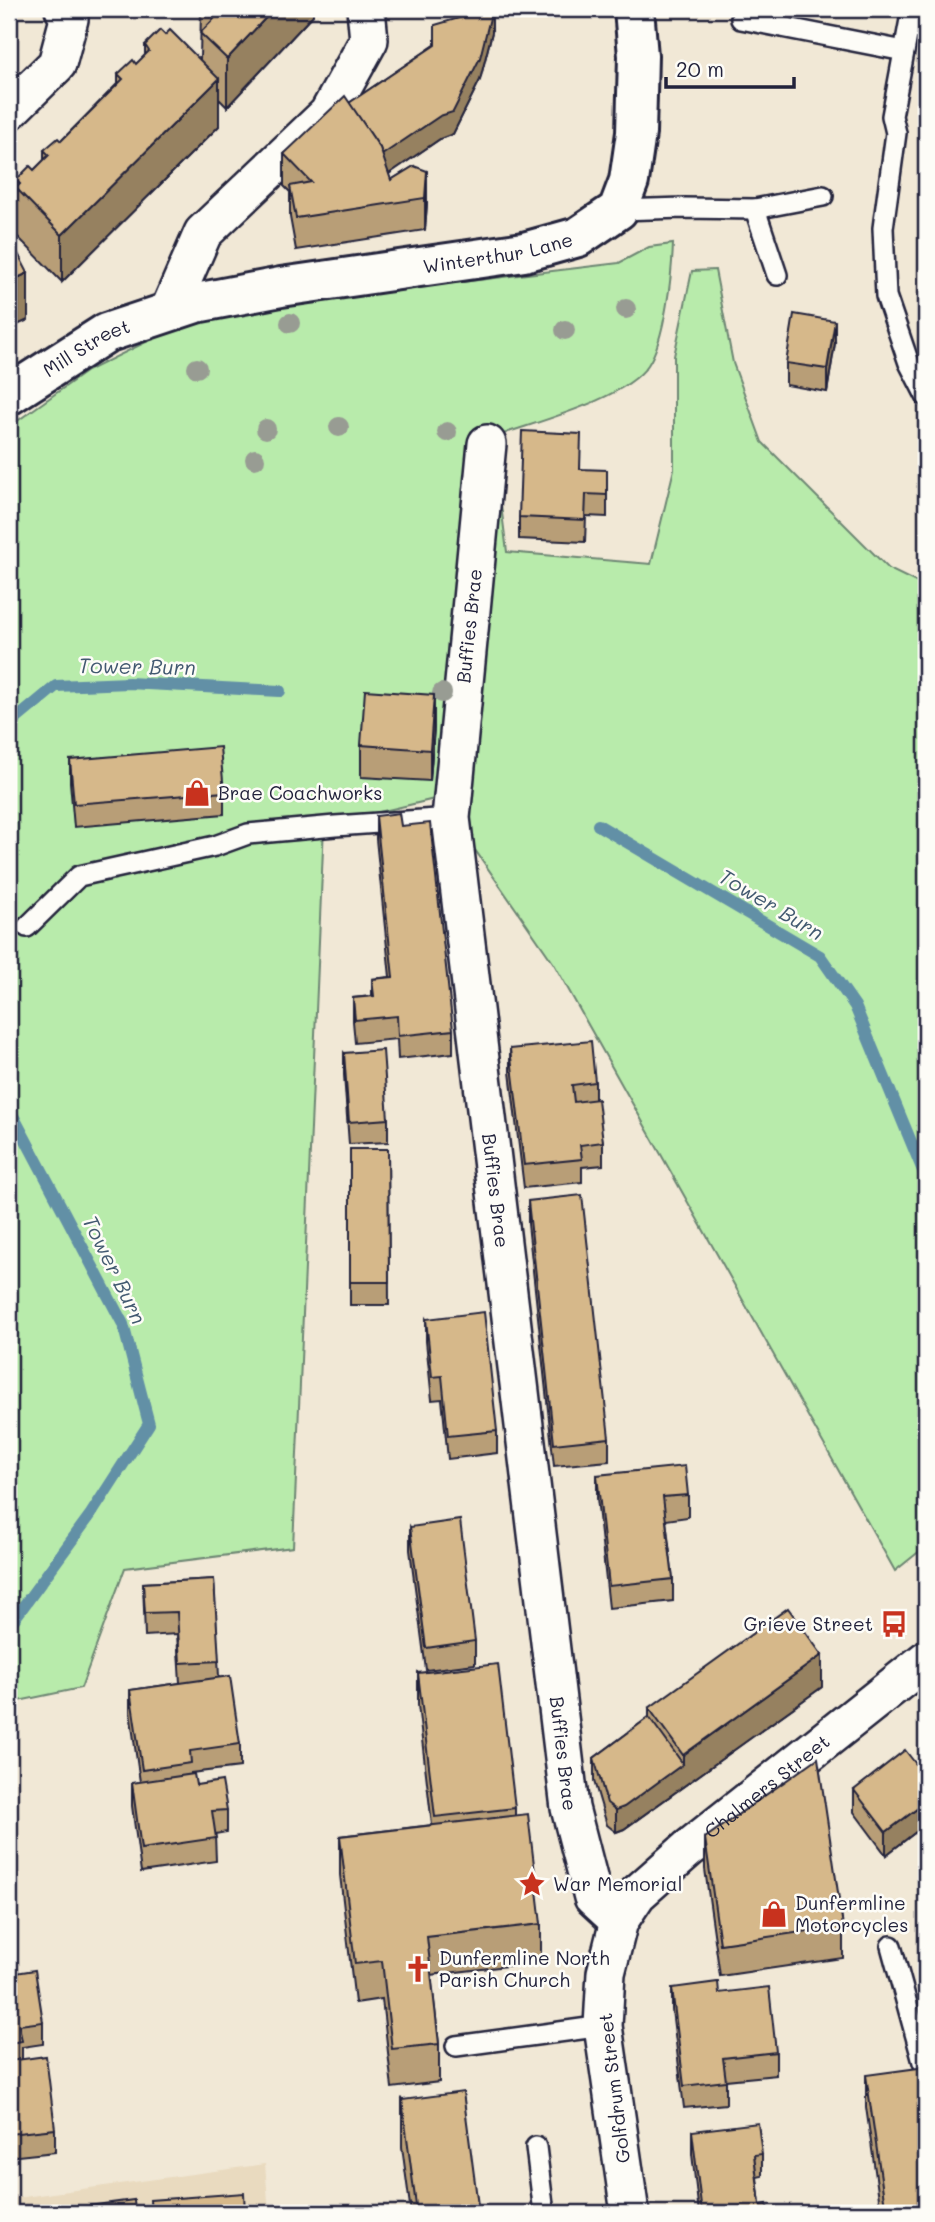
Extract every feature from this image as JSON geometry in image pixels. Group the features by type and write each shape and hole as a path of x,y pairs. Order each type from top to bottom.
{"street":[{"path":"9,111 57,64 69,19 64,9"},
{"path":"169,311 203,233 328,114 369,40 366,9"},
{"path":"618,210 629,181 636,133 638,56 634,9"},
{"name":"Winterthur Lane","path":"169,311 196,303 281,288 524,252 578,237 618,210"},
{"name":"Mill Street","path":"9,395 106,333 169,311"},
{"name":"Buffies Brae","path":"487,444 451,818 570,1808 593,1897 619,1922"},
{"name":"Chalmers Street","path":"619,1922 636,1894 688,1849 926,1660"},
{"name":"Golfdrum Street","path":"619,1922 606,1973 603,2026 630,2213"}],"lane":[{"path":"743,9 741,19 904,51"},
{"path":"912,9 892,116 896,133 883,228 886,296 909,363 926,396"},
{"path":"618,210 755,209 822,196"},
{"path":"755,209 777,275"},
{"path":"27,927 79,876 215,846 248,834 335,825 451,818"},
{"path":"891,1946 923,2062 926,2063"},
{"path":"456,2046 603,2026"},
{"path":"536,2147 544,2213"}],"shaded area":[{"path":"265,2164 269,2213 9,2213 9,2199"}],"green space":[{"path":"673,244 663,324 648,365 622,388 603,398 503,434 494,450 507,552 651,564 674,469 674,356 692,271 715,270 733,363 762,442 889,569 926,587 926,1546 895,1571 554,964 439,798 324,825 293,1547 125,1568 81,1688 9,1703 9,427 87,371 154,338 221,314 619,263 649,247"}],"building":[{"path":"203,9 274,9 227,59 200,33 214,19"},
{"path":"476,9 492,10 480,58 453,112 440,116 382,155 349,103 435,45 435,25 476,13"},
{"path":"160,30 165,35 170,30 219,79 62,235 16,188 20,184 16,180 30,166 34,170 49,155 44,150 58,138 61,141 123,79 118,74 133,60 136,64 149,51 145,45"},
{"path":"345,96 380,148 391,180 414,166 427,171 425,198 296,218 290,186 311,182 284,154"},
{"path":"9,239 28,273 9,282"},
{"path":"794,314 835,321 827,369 786,363"},
{"path":"522,431 581,434 580,469 607,470 607,495 586,494 585,520 519,517"},
{"path":"365,690 434,695 430,750 361,745"},
{"path":"220,747 224,792 74,804 70,760"},
{"path":"399,813 401,826 430,823 453,1030 398,1036 397,1016 355,1020 353,998 374,996 372,979 393,977 376,816"},
{"path":"591,1041 595,1082 572,1085 574,1102 598,1099 603,1142 580,1145 582,1159 524,1165 510,1049"},
{"path":"383,1050 388,1119 349,1122 344,1053"},
{"path":"350,1149 388,1149 389,1282 350,1282"},
{"path":"582,1195 609,1438 554,1444 528,1201"},
{"path":"484,1312 497,1431 448,1436 442,1376 432,1377 426,1319"},
{"path":"685,1466 688,1495 663,1497 673,1579 609,1586 597,1475"},
{"path":"460,1520 475,1641 426,1648 410,1527"},
{"path":"214,1579 219,1661 180,1663 177,1612 145,1613 143,1583"},
{"path":"788,1608 822,1655 683,1755 649,1708"},
{"path":"498,1664 515,1808 435,1817 418,1673"},
{"path":"230,1676 240,1744 190,1751 191,1763 142,1770 130,1690"},
{"path":"649,1717 683,1764 616,1810 607,1803 594,1758"},
{"path":"905,1750 926,1777 926,1802 886,1832 854,1790"},
{"name":"Dunfermline Motorcycles","path":"818,1758 843,1926 720,1944 705,1838"},
{"path":"194,1774 196,1785 222,1781 227,1810 212,1811 216,1838 141,1849 132,1783"},
{"name":"Dunfermline North Parish Church","path":"528,1814 541,1924 427,1937 439,2044 392,2049 382,1961 355,1964 340,1836"},
{"path":"9,1908 15,1952 9,1953"},
{"path":"35,1970 43,2022 19,2025 22,2041 9,2043 9,1974"},
{"path":"718,1982 719,1993 769,1987 776,2052 723,2058 726,2081 684,2086 672,1988"},
{"path":"46,2056 55,2129 9,2134 9,2061"},
{"path":"926,2067 926,2213 886,2213 866,2075"},
{"path":"463,2092 479,2213 417,2213 402,2100"},
{"path":"758,2123 762,2154 754,2155 760,2205 767,2204 768,2213 702,2213 692,2131"},
{"path":"244,2193 245,2213 151,2213 150,2200"},
{"path":"134,2200 135,2213 59,2213 59,2210"}],"waterway":[{"name":"Tower Burn","path":"9,725 56,686 129,683 280,691"},
{"name":"Tower Burn","path":"598,825 820,956 855,1006 926,1178"},
{"name":"Tower Burn","path":"9,1108 123,1324 149,1424 91,1514 9,1626"}],"place":[{"name":"Brae Coachworks","path":"197,793"},
{"name":"Grieve Street","path":"894,1624"},
{"name":"War Memorial","path":"532,1884"},
{"name":"Dunfermline Motorcycles","path":"774,1914"},
{"name":"Dunfermline North Parish Church","path":"418,1969"}]}
